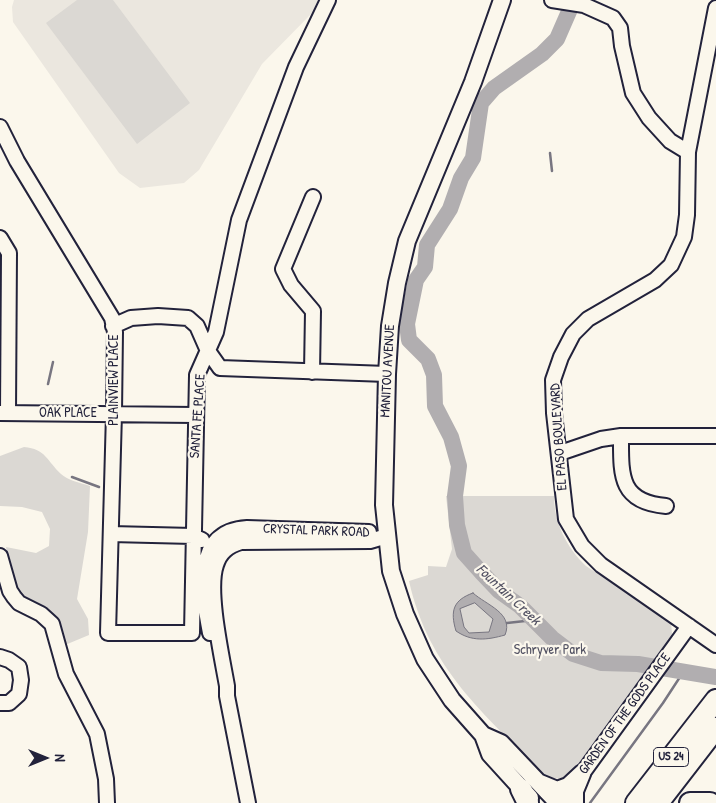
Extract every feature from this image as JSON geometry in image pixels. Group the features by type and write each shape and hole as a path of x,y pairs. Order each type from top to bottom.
{"highway":[{"name":"US 24","path":"636,803 713,713"},
{"name":"US 24","path":"658,803 713,713"},
{"path":"690,803 710,803"}],"main road":[{"name":"MANITOU AVENUE","path":"502,0 473,82 405,250 392,306 383,476 387,536 391,571 417,642 433,673 452,700 483,735 490,754 530,793 559,803"},
{"path":"530,793 557,790 568,786 582,773"},
{"path":"574,803 575,790 582,773"}],"street":[{"name":"SANTA FE PLACE","path":"192,633 198,375 216,332 239,220 296,67 328,0"},
{"path":"558,1 584,6 613,18 620,28 622,46 633,93 649,118 670,141 688,152"},
{"name":"EL PASO BOULEVARD","path":"716,8 688,152 687,215 684,237 671,265 640,290 608,306 588,319 573,334 561,357 553,380 554,413 566,519 582,546 601,565 716,646"},
{"name":"PLAINVIEW PLACE","path":"0,128 17,161 108,309 114,326 114,413 108,633 192,633"},
{"path":"312,372 313,312 291,285 284,269 313,197"},
{"path":"0,238 9,253 4,413"},
{"path":"114,326 131,318 183,317 197,326 208,351 220,368 387,374"},
{"name":"OAK PLACE","path":"4,413 196,415"},
{"path":"560,453 601,440 621,436 716,436"},
{"path":"621,436 623,482 634,497 654,505 666,506"},
{"path":"111,534 193,536 217,549 206,564 204,591 220,693 226,696 248,803"},
{"name":"CRYSTAL PARK ROAD","path":"217,549 248,541 370,541 387,536"},
{"path":"0,556 10,592 19,603 42,614 52,624 66,674 97,734 106,779 107,803"},
{"name":"GARDEN OF THE GODS PLACE","path":"559,803 689,626"},
{"path":"0,657 9,660 19,667 21,680 19,694 9,703 0,703"}],"shaded area":[{"path":"14,0 320,0 312,13 262,64 199,170 184,183 140,188 119,173 13,22 12,7"},
{"path":"473,593 502,615 507,627 505,635 480,639 462,635 456,631 453,612 457,603","holes":["475,603 493,619 489,632 469,633 464,627 460,609"]}],"green space":[{"path":"77,0 113,0 190,103 137,144 46,23"},
{"path":"24,447 42,453 64,476 90,486 88,532 77,599 88,619 89,635 65,645 20,597 12,582 6,547 36,553 49,546 50,529 42,512 22,507 0,506 0,456"},
{"name":"Schryver Park","path":"446,496 554,496 559,525 579,559 586,566 671,622 672,634 667,643 573,773 566,777 552,778 544,775 480,710 445,665 430,640 418,612 409,581 428,575 428,566 446,567 452,549"}],"waterway":[{"name":"Fountain Creek","path":"574,0 557,39 542,54 494,88 481,103 473,158 461,178 450,209 427,245 425,267 416,280 407,324 409,340 428,359 434,375 435,406 451,437 459,466 455,496 457,525 464,553 481,572 499,591 520,606 552,638 573,654 601,663 638,664 716,677"},
{"path":"550,153 552,171"},
{"path":"48,384 53,362"},
{"path":"72,477 99,487"},
{"path":"507,623 534,620"},
{"path":"590,803 680,677 689,672"}]}
